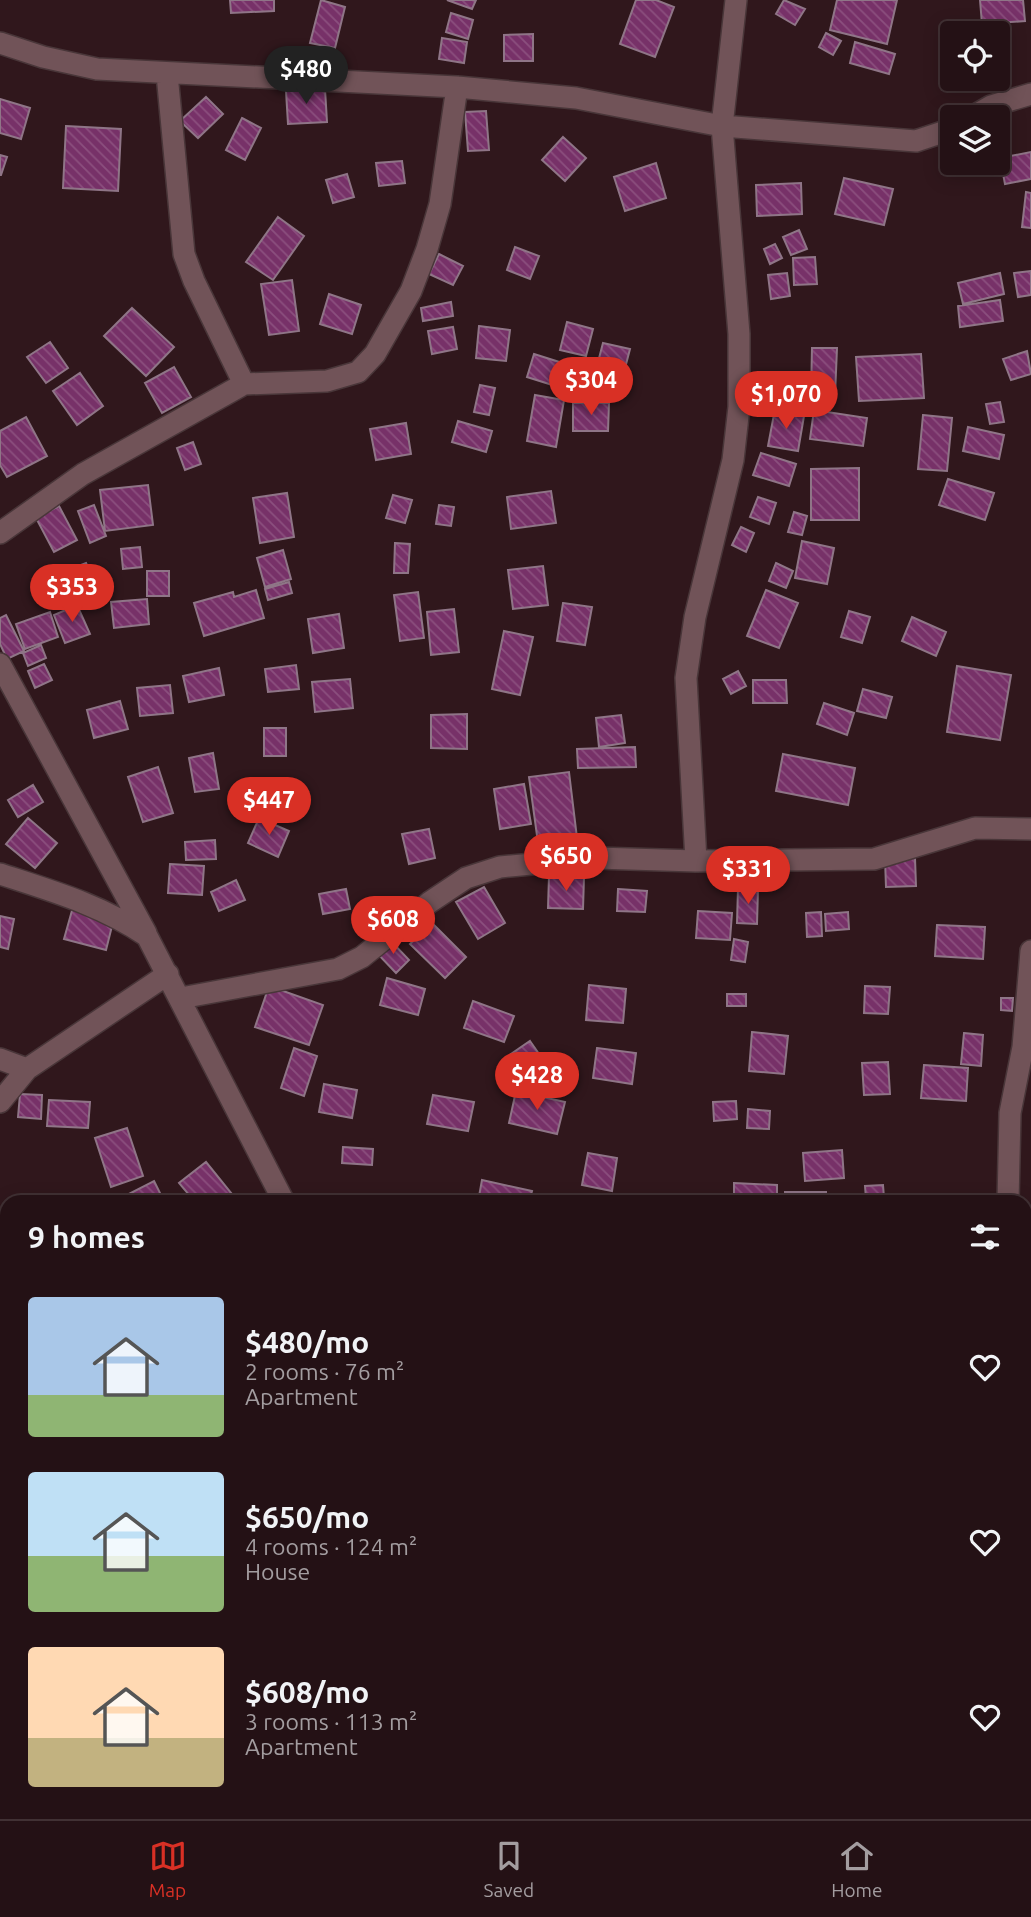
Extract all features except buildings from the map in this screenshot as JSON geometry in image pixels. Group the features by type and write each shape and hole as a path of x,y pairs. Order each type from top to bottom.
{"street":[{"path":"696,861 686,678 695,617 733,460 739,407 739,334 722,125 736,0"},
{"path":"0,43 43,57 97,69 457,87 607,102 722,125 916,141 940,133"},
{"path":"167,74 184,254 194,281 244,384"},
{"path":"0,533 83,474 244,384 327,381 358,372 375,354 411,290 427,250 440,204 457,87"},
{"path":"994,105 1031,94"},
{"path":"0,664 181,998 280,1195"},
{"path":"181,998 338,969 362,957 430,902 466,878 500,867 596,858 696,861 874,859 975,828 1031,829"},
{"path":"0,874 76,898 113,913 147,936"},
{"path":"1008,1195 1010,1113 1023,1047 1031,951"},
{"path":"0,1102 27,1069 168,974"},
{"path":"0,1059 27,1069"}]}
